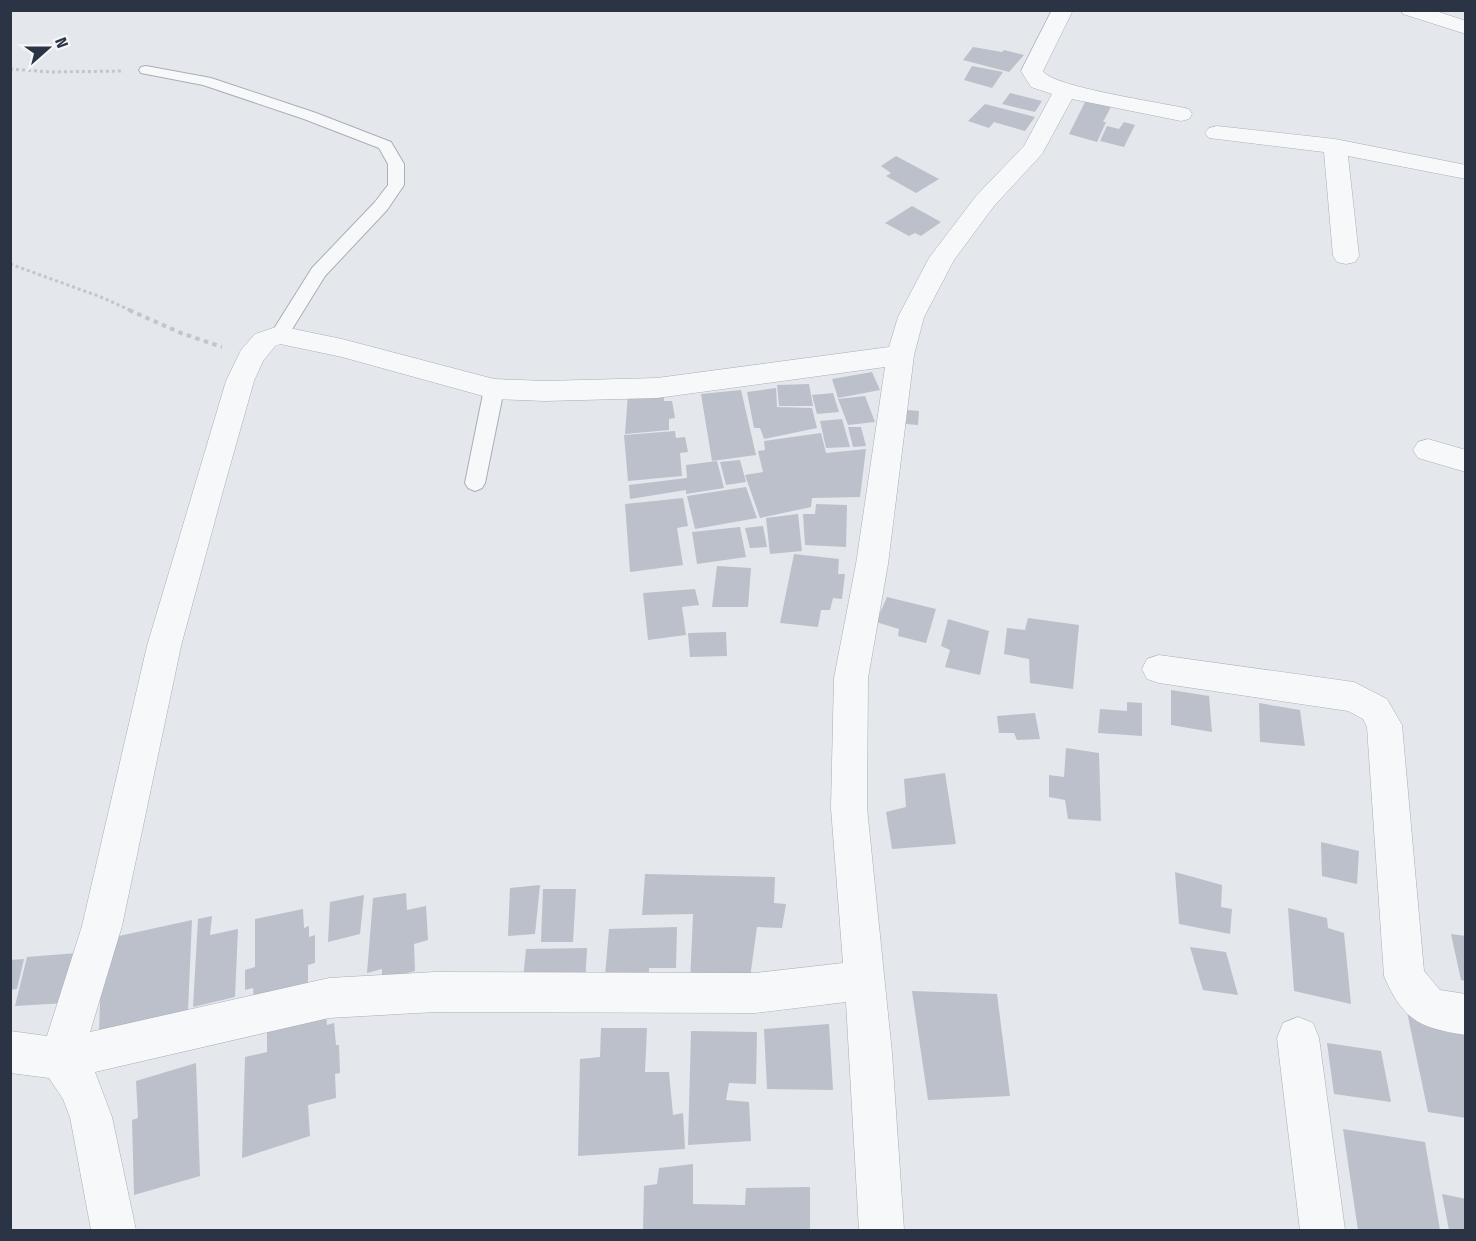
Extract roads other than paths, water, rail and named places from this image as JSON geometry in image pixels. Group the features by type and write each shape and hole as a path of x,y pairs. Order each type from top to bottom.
{"street":[{"path":"1063,10 1032,71 1039,82 1065,91 1181,114"},
{"path":"1410,10 1466,28"},
{"path":"882,1230 871,1053 849,808 851,678 872,564 900,355 911,317 942,258 985,201 1034,148 1065,91"},
{"path":"1217,133 1335,146 1466,172"},
{"path":"1335,146 1346,256"},
{"path":"61,1059 102,926 164,646 240,381 251,357 264,340 279,335 342,348 494,389 592,391 657,388 900,355"},
{"path":"1428,450 1466,461"},
{"path":"1159,669 1354,697 1375,709 1384,725 1404,976 1416,998 1425,1004 1435,1010 1466,1015"},
{"path":"10,1052 61,1059 329,998 435,992 755,993 863,980"},
{"path":"1298,1038 1323,1230"},
{"path":"61,1059 80,1087 91,1117 113,1230"}],"lane":[{"path":"146,70 206,81 310,116 385,145 396,164 396,185 381,206 318,272 279,335"},
{"path":"475,483 494,389"}]}
